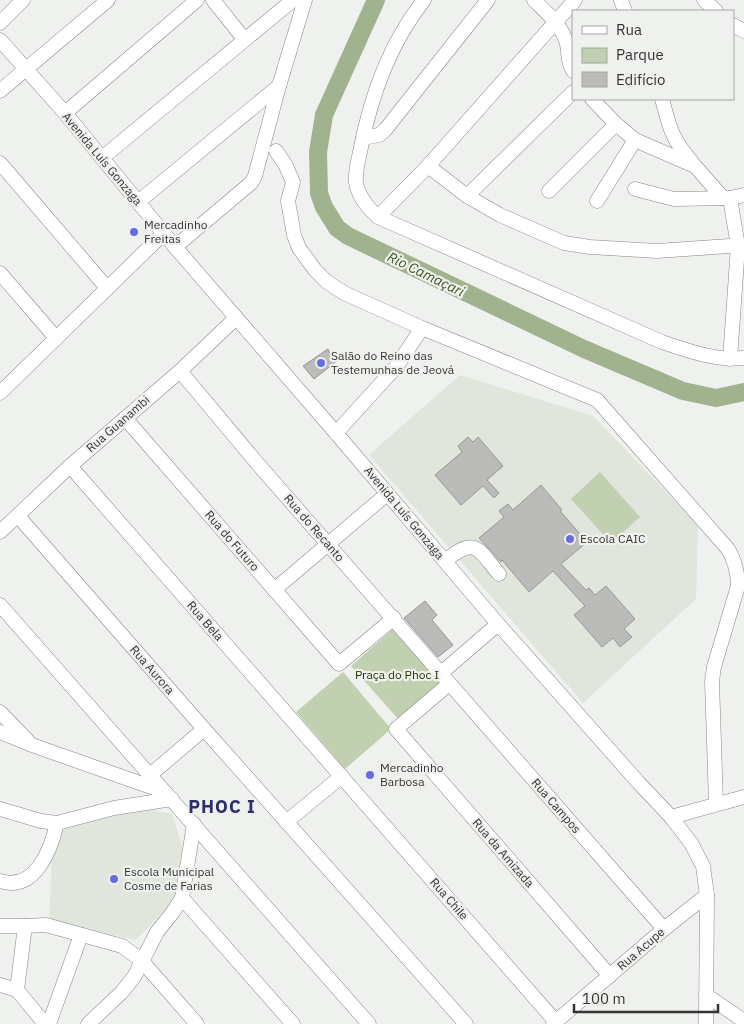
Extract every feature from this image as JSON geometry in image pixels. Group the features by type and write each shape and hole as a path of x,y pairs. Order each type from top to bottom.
{"street":[{"path":"0,22 23,0"},
{"path":"0,91 108,0"},
{"path":"65,113 197,0"},
{"path":"213,0 244,39"},
{"path":"102,158 293,0"},
{"path":"175,246 251,182 257,170 279,86 305,0"},
{"path":"424,0 413,14 379,82 363,138 356,172 356,184 360,195 368,207 378,217 662,342 686,350 737,358 741,246 726,198 677,145 672,136 662,100"},
{"path":"363,138 379,135 385,130 488,0"},
{"path":"534,0 556,21 567,44 568,61 572,69"},
{"path":"378,217 428,166 575,0"},
{"path":"704,0 715,10"},
{"name":"Avenida Luís Gonzaga","path":"0,40 65,113 236,318 498,624 671,817 700,857 706,876 707,895 706,1024"},
{"path":"138,202 279,86"},
{"path":"467,196 572,93"},
{"path":"593,100 616,124 635,140 696,166"},
{"path":"549,191 616,124"},
{"path":"597,201 635,140"},
{"path":"276,151 286,164 293,182 288,201 294,235 299,248 315,270 327,282 344,293 422,328 596,400 728,549 735,561 738,586 714,666 712,681 716,804"},
{"path":"0,163 107,288"},
{"path":"428,166 467,196 510,220 564,243 577,246 657,251 741,246"},
{"path":"635,189 674,199 726,198 744,195"},
{"path":"3,385 56,338 164,233"},
{"path":"0,273 56,338"},
{"name":"Rua Guanambi","path":"0,532 70,466 180,371 236,318"},
{"path":"336,433 396,367 422,328"},
{"name":"Rua do Recanto","path":"180,371 445,679"},
{"name":"Rua do Futuro","path":"125,418 339,664 394,618"},
{"name":"Rua Bela","path":"70,466 342,776"},
{"path":"274,590 387,494"},
{"name":"Rua Aurora","path":"18,516 204,730 466,1024"},
{"path":"445,562 464,548 472,546 479,549 499,574"},
{"path":"0,605 369,1024"},
{"path":"445,679 498,624"},
{"name":"Rua da Amizada","path":"445,679 396,729 610,976"},
{"name":"Rua Campos","path":"445,679 664,929"},
{"path":"0,712 32,745"},
{"path":"150,775 204,730"},
{"path":"0,732 169,796"},
{"path":"286,822 342,776"},
{"name":"Rua Chile","path":"342,776 554,1023"},
{"path":"0,808 41,821 57,822 169,796"},
{"path":"671,817 744,797"},
{"path":"0,881 13,884 19,883 34,872 40,865 54,839 57,822"},
{"path":"96,1022 134,977 157,932 182,898 194,824"},
{"name":"Rua Acupe","path":"554,1023 664,929 707,895"},
{"path":"182,898 293,1024"},
{"path":"0,926 46,926 122,946 142,960 197,1024"},
{"path":"16,990 24,926"},
{"path":"0,986 16,990 47,1024 81,935"},
{"path":"706,995 744,1021"}],"shaded area":[{"name":"Escola CAIC","path":"460,375 593,416 698,525 696,599 583,703 369,455"},
{"name":"Escola Municipal Cosme de Farias","path":"134,807 172,814 182,845 175,899 136,940 49,922 52,858 63,830 82,820"}],"green space":[{"path":"600,472 640,517 611,543 571,499"},
{"name":"Praça do Phoc I","path":"394,628 443,683 400,721 351,666"},
{"path":"343,672 391,729 345,769 296,712"}],"building":[{"name":"Salão do Reino das Testemunhas de Jeová","path":"328,349 331,356 338,360 314,379 303,366"},
{"path":"468,437 473,442 478,437 503,466 487,480 499,493 494,498 483,486 461,505 435,475 462,452 458,446"},
{"path":"541,485 562,510 560,511 587,542 561,564 586,590 589,588 595,595 606,586 635,619 624,629 632,637 620,647 613,638 602,647 574,615 585,606 553,571 529,592 502,560 501,562 479,538 504,517 499,511 508,504 513,510"},
{"path":"425,601 437,615 432,620 453,645 438,657 404,618"}],"waterway":[{"name":"Rio Camaçari","path":"376,0 324,115 318,152 319,193 324,207 337,228 348,236 584,349 683,391 716,398 744,392"}],"place":[{"name":"Mercadinho Freitas","path":"134,232"},
{"name":"Salão do Reino das Testemunhas de Jeová","path":"321,363"},
{"name":"Escola CAIC","path":"570,539"},
{"name":"Mercadinho Barbosa","path":"370,775"},
{"name":"Escola Municipal Cosme de Farias","path":"114,879"}],"district":[{"name":"PHOC I","path":"222,807"}]}
